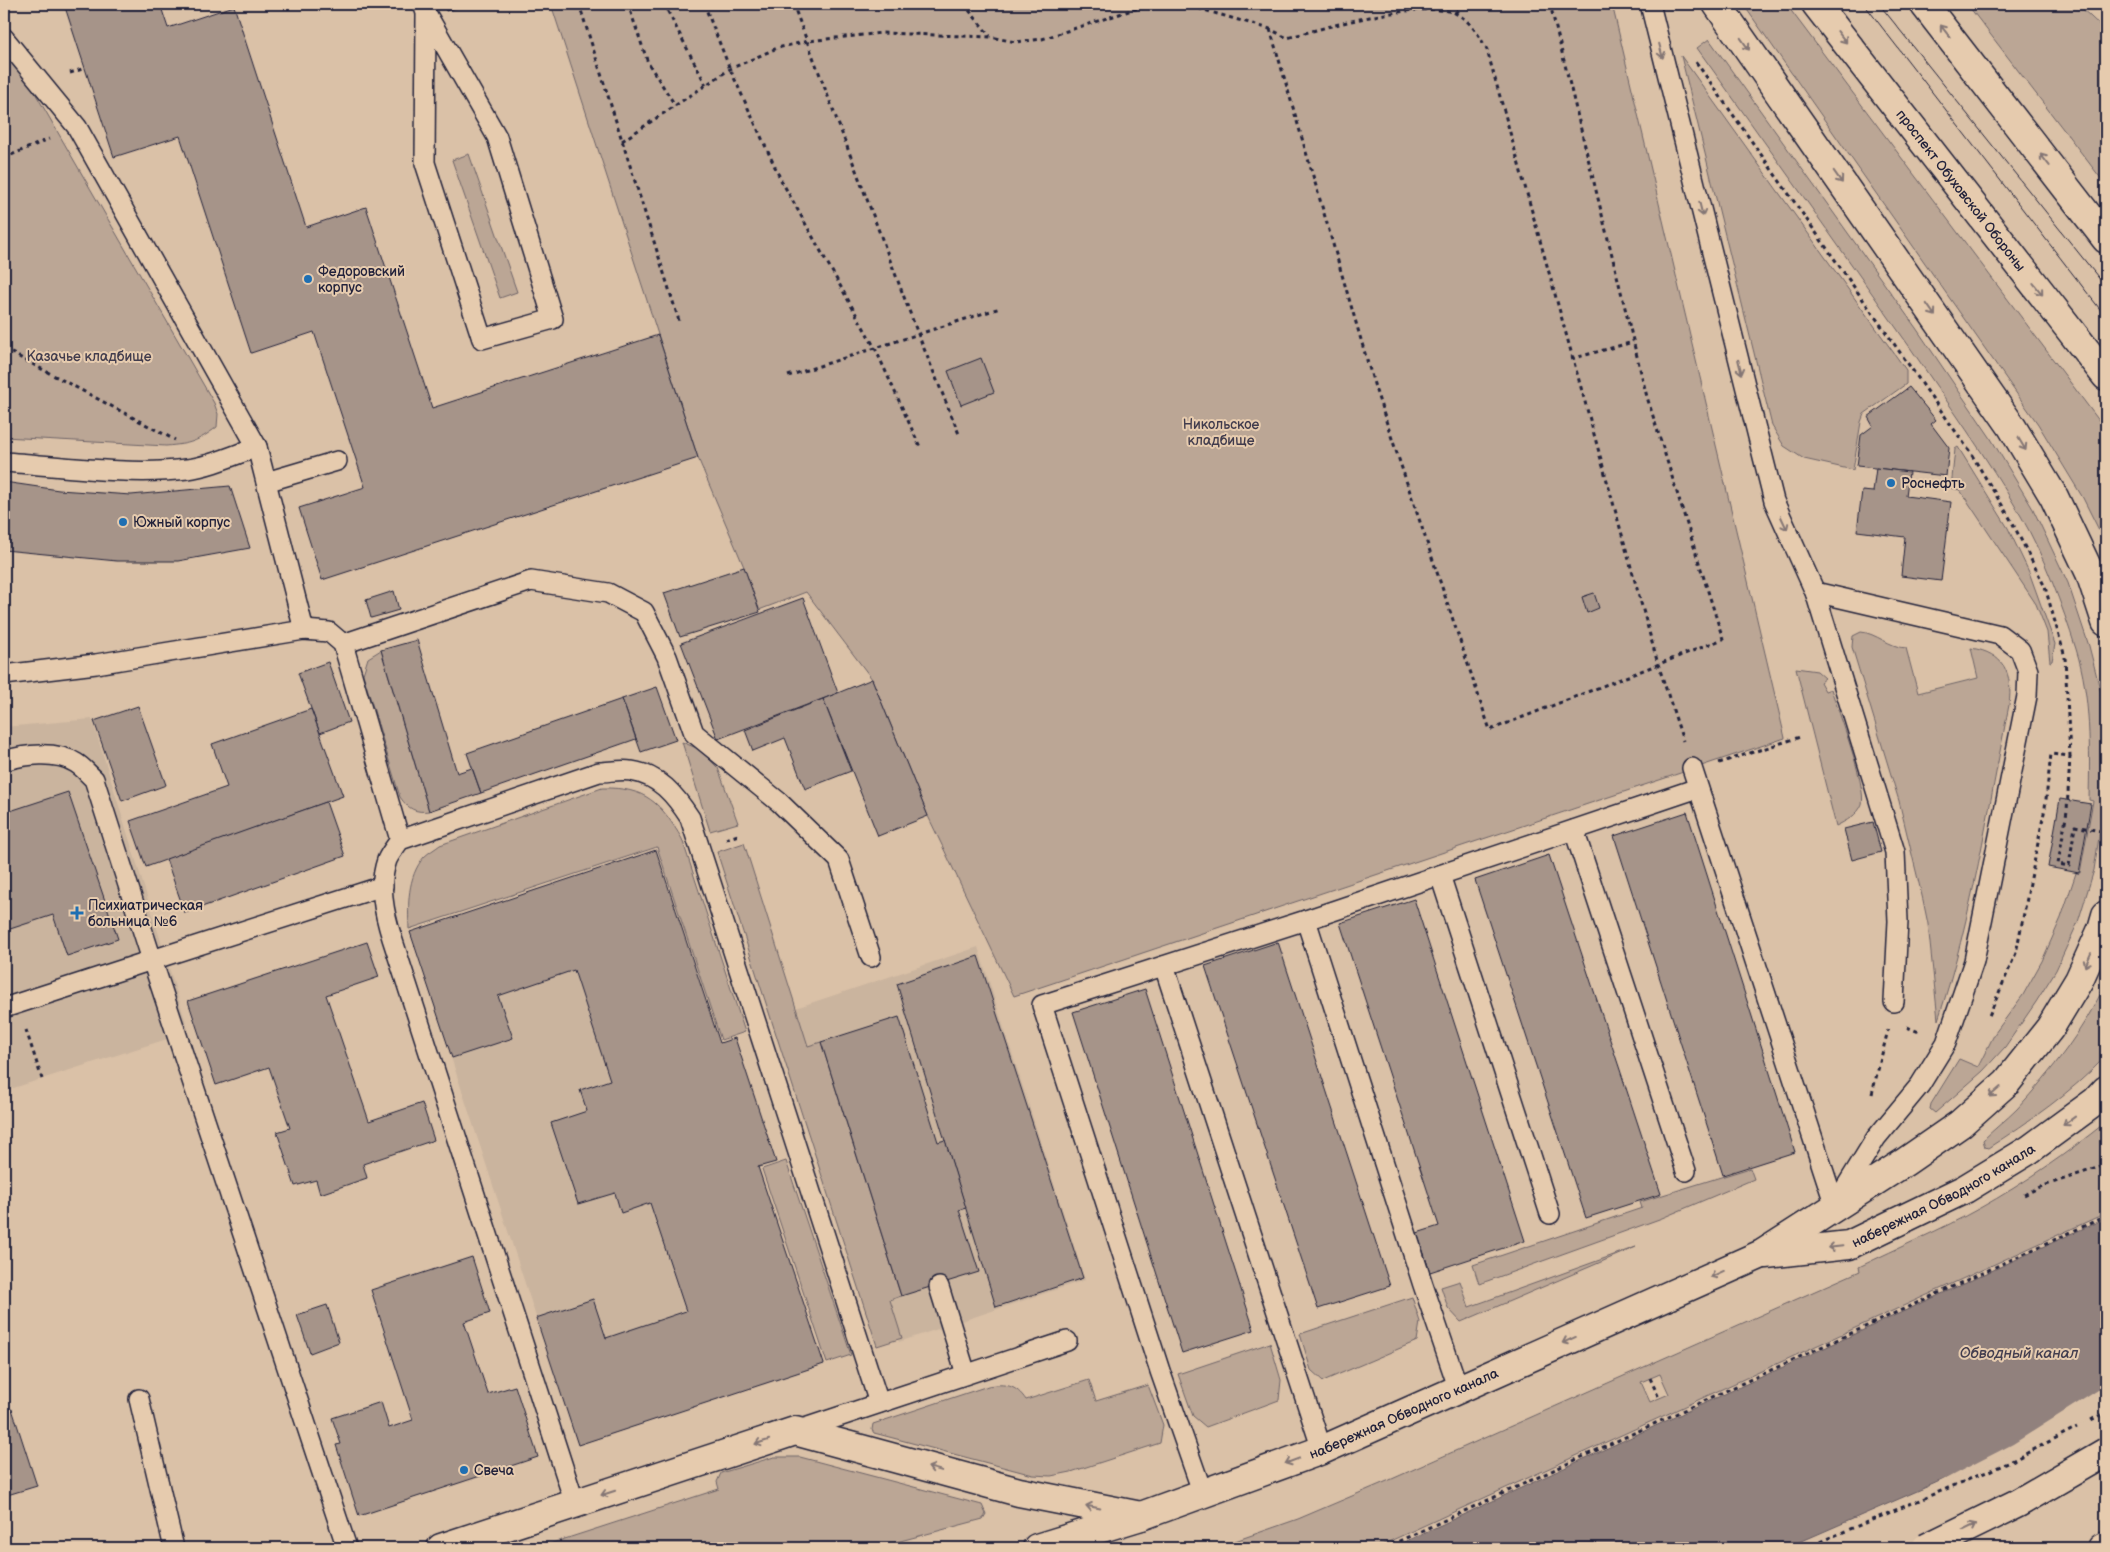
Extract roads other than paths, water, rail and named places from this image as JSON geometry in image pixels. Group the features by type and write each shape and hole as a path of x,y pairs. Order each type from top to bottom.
{"main road":[{"path":"1717,4 2012,427 2054,497 2090,573 2106,622"},
{"name":"проспект Обуховской Обороны","path":"1816,4 2106,376"},
{"path":"1924,4 2106,239"},
{"name":"набережная Обводного канала","path":"1037,1548 1141,1516 1322,1450 1762,1254 1905,1162 1960,1124 2007,1082 2050,1028 2079,980 2106,915"},
{"name":"набережная Обводного канала","path":"1762,1254 1849,1245 1965,1190 2030,1150 2096,1101 2106,1090"},
{"path":"441,1548 795,1431 1019,1492 1141,1516"},
{"path":"1926,1548 2018,1503 2106,1452"},
{"path":"2102,1548 2106,1546"}],"lane":[{"path":"1650,4 1774,501 1815,592 1895,852 1898,921 1894,1002"},
{"path":"424,8 497,137 553,318 482,339 425,163 424,8"},
{"path":"4,38 77,127 257,447 304,630"},
{"path":"4,462 148,472 189,469 216,462 257,447"},
{"path":"266,482 337,461"},
{"path":"343,644 531,581 608,593 644,612 667,657 694,733 779,802 839,860 871,957"},
{"path":"1815,592 2000,635 2020,650 2028,671 2026,696 1974,961 1946,1043 1920,1085 1876,1138 1835,1206"},
{"path":"4,675 96,664 304,630 329,632 343,644 400,840"},
{"path":"4,761 17,756 60,756 77,764 94,779 347,1548"},
{"path":"1692,768 1835,1206"},
{"path":"575,1504 392,938 383,909 383,886 387,859 400,840 599,772 630,771 656,779 676,796 690,818 879,1403"},
{"path":"1204,1494 1159,1366 1042,1005 1306,920 1698,788"},
{"path":"1574,830 1686,1171"},
{"path":"1440,875 1550,1214"},
{"path":"11,1005 383,886"},
{"path":"1306,920 1420,1276 1459,1390"},
{"path":"1164,966 1322,1450"},
{"path":"939,1287 966,1374"},
{"path":"795,1431 1067,1341"},
{"path":"139,1399 174,1548"}],"water":[{"name":"Обводный канал","path":"2106,1218 2106,1409 1786,1548 1391,1548"}],"tram line":[{"path":"1864,4 2106,317"},
{"path":"1879,4 2106,287"}],"place":[{"name":"Федоровский корпус","path":"308,279"},
{"name":"Роснефть","path":"1891,483"},
{"name":"Южный корпус","path":"123,522"},
{"name":"Психиатрическая больница №6","path":"77,913"},
{"name":"Свеча","path":"464,1470"}],"park label":[{"name":"Казачье кладбище","path":"89,356"},
{"name":"Никольское кладбище","path":"1221,432"}]}
